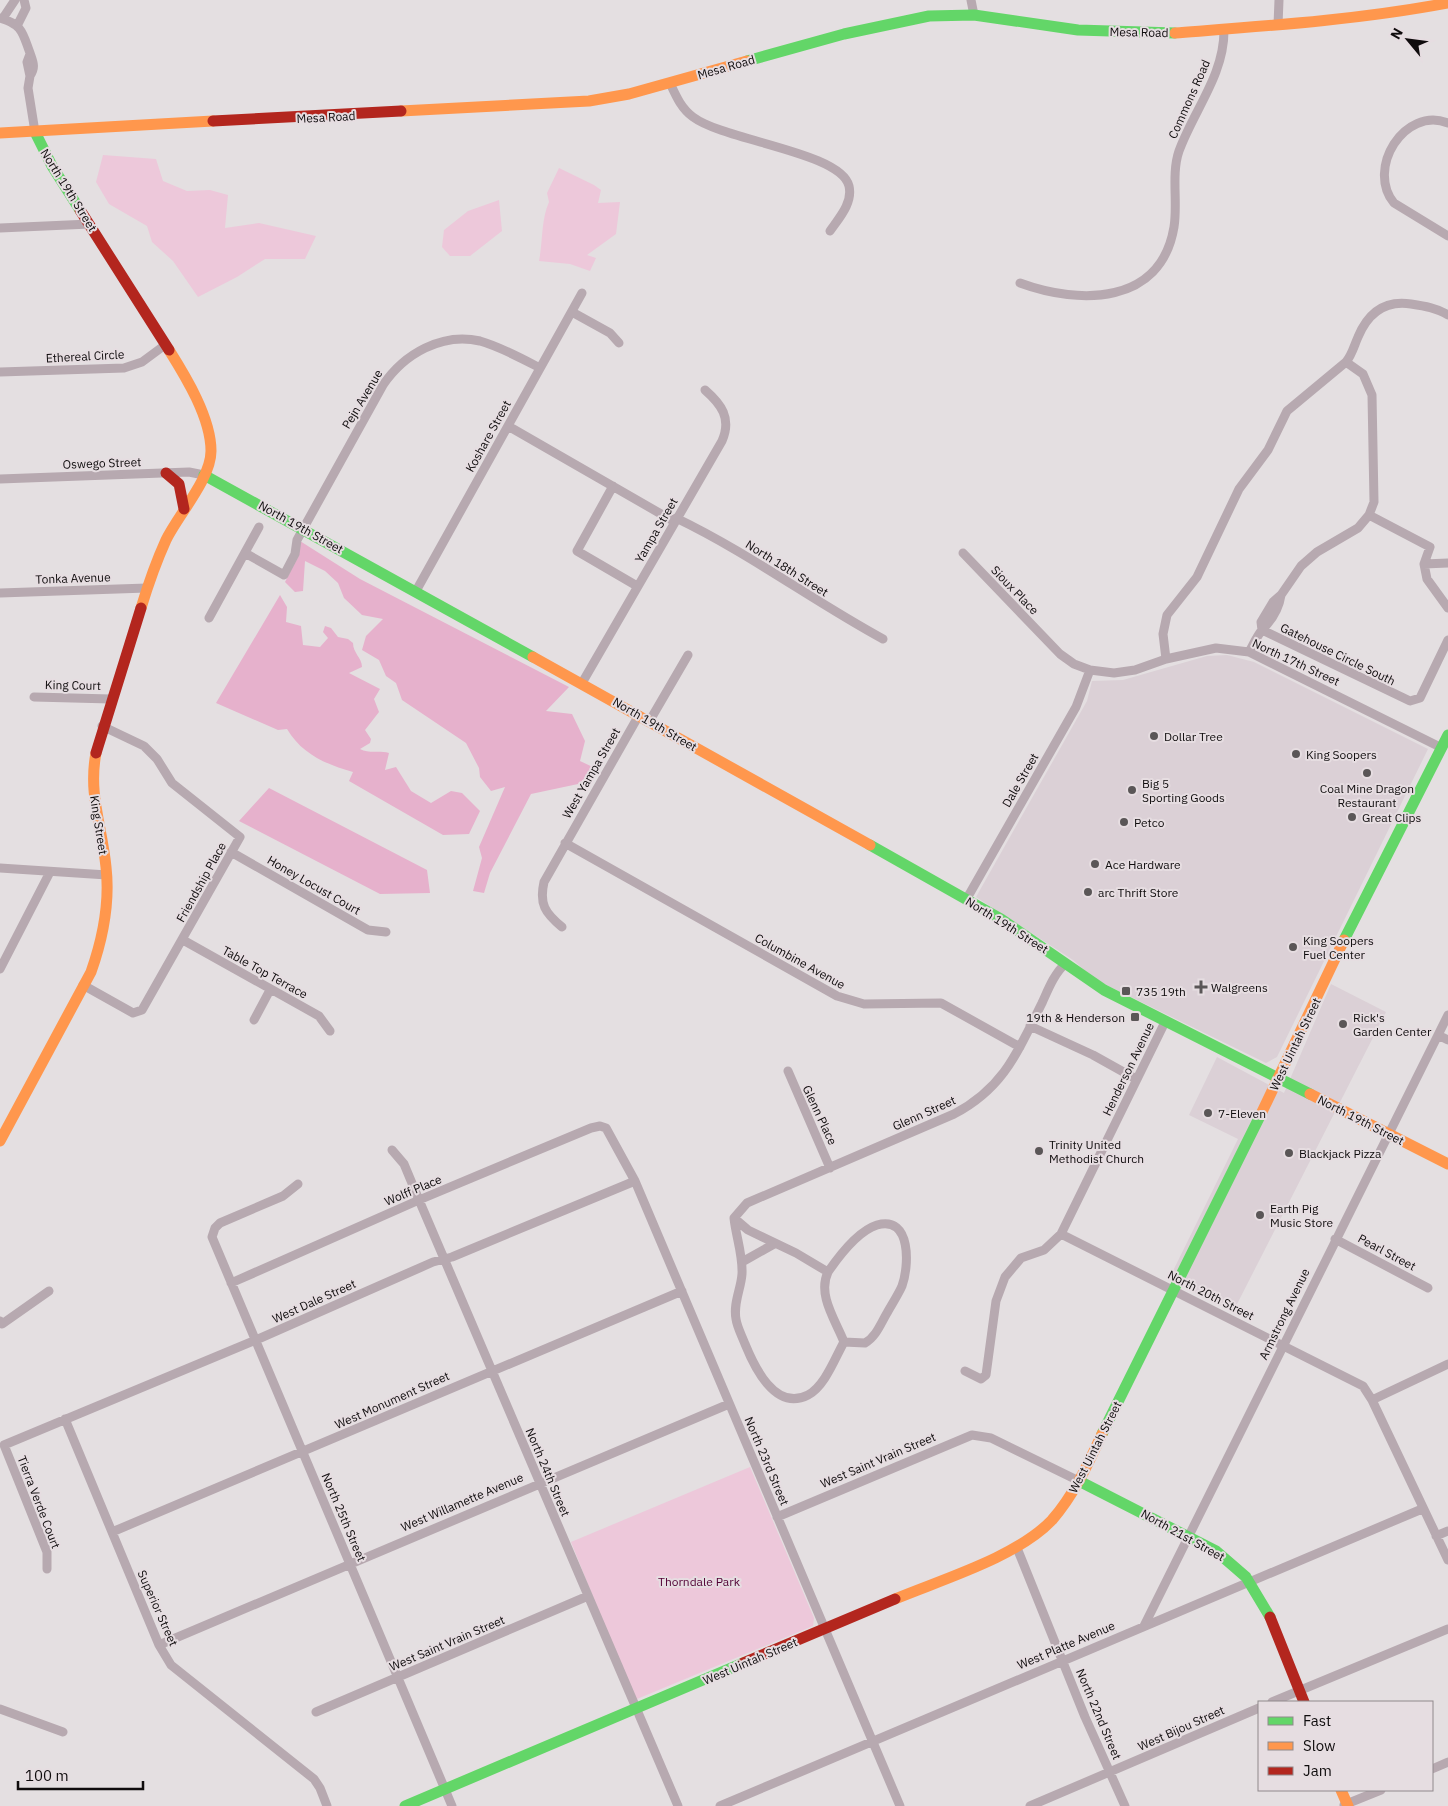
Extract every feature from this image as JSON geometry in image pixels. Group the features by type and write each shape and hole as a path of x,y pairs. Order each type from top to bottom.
{"main road":[{"name":"Mesa Road","path":"0,133 566,104 629,94 883,25 929,16 974,15 1078,30 1169,33 1224,31 1406,11 1448,2"},
{"name":"North 19th Street","path":"35,132 52,166 191,388 208,429 211,451 210,463 204,475 222,483 582,683 966,900 1026,935 1104,990 1448,1164"},
{"path":"166,473 174,478 181,487 184,509"},
{"name":"King Street","path":"0,1141 83,985 96,959 101,943 106,908 107,875 94,796 96,752 102,726 159,556 204,475"},
{"name":"West Uintah Street","path":"405,1806 1017,1548 1045,1529 1067,1501 1079,1481 1278,1078 1348,931 1448,735"},
{"name":"North 21st Street","path":"1079,1481 1216,1550 1234,1565 1251,1582 1268,1616 1304,1701"},
{"path":"1341,1791 1346,1805"}],"street":[{"path":"15,0 1,18 16,26 26,39 30,54 27,62 30,78 28,88 31,95 35,132"},
{"path":"16,26 26,8 24,0"},
{"path":"971,0 974,15"},
{"path":"1278,25 1279,0"},
{"name":"Commons Road","path":"1020,283 1061,293 1106,296 1123,292 1136,285 1158,266 1174,227 1178,157 1216,72 1224,47 1224,31"},
{"path":"670,83 684,109 707,126 811,158 839,171 849,185 849,197 830,231"},
{"path":"1448,123 1428,119 1411,126 1400,137 1388,156 1383,173 1384,189 1394,203 1448,236"},
{"path":"0,228 90,224"},
{"name":"Koshare Street","path":"416,591 582,293"},
{"path":"1166,659 1163,634 1166,620 1173,606 1197,578 1239,489 1268,450 1287,411 1346,362 1362,329 1382,306 1390,303 1406,303 1431,308 1448,315"},
{"path":"572,312 610,333 619,343"},
{"name":"Pejn Avenue","path":"245,553 284,575 295,554 297,540 383,385 397,367 411,356 440,343 478,341 510,352 540,368"},
{"name":"Ethereal Circle","path":"0,372 124,368 142,362 165,345"},
{"path":"1249,652 1262,630 1268,626 1280,602 1281,595 1295,572 1309,558 1358,528 1370,515 1374,502 1372,395 1363,374 1346,362"},
{"name":"Yampa Street","path":"582,683 725,435 724,410 719,402 705,390"},
{"name":"North 18th Street","path":"508,426 675,520 720,540 827,608 883,639"},
{"name":"Oswego Street","path":"0,479 190,472 204,475"},
{"path":"613,486 577,551 637,586"},
{"path":"1370,515 1430,547 1424,564 1426,579 1448,608"},
{"path":"210,618 259,527"},
{"name":"Sioux Place","path":"963,553 1050,643"},
{"path":"1424,564 1448,563"},
{"name":"Tonka Avenue","path":"0,593 147,588"},
{"name":"Gatehouse Circle South","path":"1262,630 1403,700 1416,701 1420,698 1448,640"},
{"name":"North 17th Street","path":"1050,643 1067,659 1090,670 1114,673 1135,670 1166,659 1216,648 1249,652 1442,748"},
{"path":"650,722 688,655"},
{"name":"Dale Street","path":"966,900 1076,707 1090,670"},
{"name":"King Court","path":"34,697 111,699"},
{"name":"West Yampa Street","path":"562,927 547,915 542,891 547,875 639,715"},
{"name":"Friendship Place","path":"83,985 133,1014 142,1010 240,837 172,783 157,759 144,746 102,726"},
{"name":"Columbine Avenue","path":"565,843 847,1001 864,1004 941,1003 1020,1047"},
{"name":"Honey Locust Court","path":"231,852 368,930 386,932"},
{"path":"0,868 107,875"},
{"path":"0,969 50,872"},
{"name":"Table Top Terrace","path":"183,940 319,1016 330,1032"},
{"name":"Glenn Street","path":"734,1218 747,1203 954,1114 974,1103 1000,1080 1020,1047 1054,978 1065,964"},
{"path":"254,1020 270,990"},
{"name":"Armstrong Avenue","path":"1144,1626 1448,1015"},
{"name":"Henderson Avenue","path":"1061,1234 1165,1022"},
{"path":"1030,1026 1088,1052 1136,1079"},
{"path":"1438,1035 1448,1040"},
{"name":"Glenn Place","path":"788,1071 830,1168"},
{"name":"Wolff Place","path":"231,1283 420,1200 592,1128 606,1128"},
{"name":"North 23rd Street","path":"606,1128 635,1181 900,1806"},
{"name":"North 24th Street","path":"392,1150 404,1164 420,1200 443,1259 635,1710 678,1806"},
{"name":"West Dale Street","path":"4,1445 256,1340 443,1259 635,1181"},
{"name":"North 25th Street","path":"298,1184 283,1196 220,1222 215,1228 212,1237 452,1806"},
{"path":"734,1218 748,1230 801,1256 828,1272"},
{"path":"734,1218 742,1262 742,1278 736,1305 736,1322 757,1371 770,1387 790,1397 807,1395 821,1382 844,1342"},
{"path":"890,1225 904,1237 907,1248 903,1282 876,1333 869,1341 860,1344 844,1342 826,1300 825,1282 828,1272 855,1241 876,1226 890,1225"},
{"path":"965,1371 981,1379 986,1375 996,1301 1010,1269 1025,1255 1044,1250 1061,1234"},
{"name":"North 20th Street","path":"1061,1234 1363,1386 1372,1400 1422,1509 1448,1560"},
{"name":"Pearl Street","path":"1335,1239 1428,1288"},
{"path":"742,1262 774,1244"},
{"path":"0,1321 2,1324 49,1291"},
{"name":"West Monument Street","path":"112,1532 682,1291"},
{"path":"1372,1400 1448,1364"},
{"name":"West Willamette Avenue","path":"159,1645 539,1482 729,1404"},
{"name":"Superior Street","path":"65,1419 159,1645 171,1665 314,1779 328,1806"},
{"name":"West Saint Vrain Street","path":"777,1517 962,1438 977,1435 991,1438"},
{"name":"North 21st Street","path":"991,1438 1079,1481"},
{"name":"Tierra Verde Court","path":"4,1445 47,1552 47,1569"},
{"name":"West Platte Avenue","path":"720,1806 1422,1509"},
{"path":"1436,1536 1448,1531"},
{"name":"North 22nd Street","path":"1017,1548 1062,1661 1125,1806"},
{"name":"West Saint Vrain Street","path":"316,1712 588,1596"},
{"path":"1274,1701 1448,1629"},
{"name":"West Bijou Street","path":"1030,1806 1111,1773 1258,1708"},
{"path":"0,1709 63,1732"},
{"path":"1433,1768 1448,1762"},
{"path":"1346,1805 1379,1791"}],"shaded area":[{"path":"300,541 360,579 569,687 546,711 572,714 585,741 580,761 597,769 578,784 531,794 490,873 484,893 473,891 482,858 479,847 505,787 491,791 480,777 479,768 466,743 402,700 396,683 386,676 379,660 362,650 366,636 383,619 362,615 344,598 338,583 325,571 305,561 303,591 295,592 285,582 298,557"},
{"path":"280,595 287,607 286,622 301,626 303,645 320,647 328,638 323,632 325,626 331,628 338,637 348,639 353,643 354,650 361,661 362,667 349,673 380,689 374,699 379,712 365,730 371,739 370,743 360,749 389,753 385,770 396,767 411,791 431,803 451,791 462,793 480,811 469,834 443,835 349,781 353,772 315,757 293,738 287,729 278,730 216,703"},
{"path":"1227,655 1254,662 1428,749 1277,1057 1266,1063 1094,979 1073,960 976,897 1087,701 1092,681 1123,680 1207,656"},
{"path":"269,788 427,870 430,893 380,894 239,821"},
{"path":"1331,984 1386,1012 1233,1312 1169,1279 1238,1139 1189,1115 1217,1057 1284,1093"}],"green space":[{"path":"103,155 156,159 163,181 187,191 210,190 228,195 225,228 259,223 316,236 305,259 265,259 237,277 198,297 173,261 152,242 147,226 109,204 96,182"},
{"path":"559,168 601,190 598,203 620,202 616,234 587,255 596,258 590,271 570,264 539,261 543,223 549,202 547,193"},
{"path":"499,200 502,231 470,256 450,256 442,247 444,230 468,211"},
{"name":"Thorndale Park","path":"750,1467 814,1618 813,1626 637,1699 633,1697 571,1542"}],"traffic: fast":[{"path":"747,61 844,34 929,16 974,15 1078,30 1175,33"},
{"path":"35,132 52,166 80,210"},
{"path":"204,475 533,657"},
{"path":"1344,940 1448,735"},
{"path":"870,845 1001,919 1104,990 1310,1094"},
{"path":"1102,1434 1261,1114"},
{"path":"1079,1481 1216,1551 1246,1577 1270,1617"},
{"path":"405,1806 743,1663"}],"traffic: slow":[{"path":"1175,33 1346,18 1448,3"},
{"path":"401,111 589,101 629,94 747,61"},
{"path":"0,133 213,121"},
{"path":"141,608 166,540 200,485 210,462 210,438 207,425 190,385 169,350"},
{"path":"533,657 870,845"},
{"path":"0,1141 91,972 99,946 106,907 107,880 96,810 94,782 96,753"},
{"path":"1261,1114 1344,940"},
{"path":"1310,1094 1448,1164"},
{"path":"895,1599 1000,1556 1037,1533 1052,1520 1067,1500 1080,1479 1102,1434"},
{"path":"1341,1791 1348,1806"}],"traffic: jam":[{"path":"213,121 401,111"},
{"path":"80,210 169,350"},
{"path":"166,473 179,484 184,509"},
{"path":"96,753 141,608"},
{"path":"743,1663 895,1599"},
{"path":"1270,1617 1304,1701"}],"place":[{"name":"Dollar Tree","path":"1154,736"},
{"name":"King Soopers","path":"1296,754"},
{"name":"Coal Mine Dragon Restaurant","path":"1367,773"},
{"name":"Big 5 Sporting Goods","path":"1132,790"},
{"name":"Great Clips","path":"1352,817"},
{"name":"Petco","path":"1124,822"},
{"name":"Ace Hardware","path":"1095,864"},
{"name":"arc Thrift Store","path":"1088,892"},
{"name":"King Soopers Fuel Center","path":"1293,947"},
{"name":"Walgreens","path":"1201,987"},
{"name":"735 19th","path":"1126,991"},
{"name":"19th & Henderson","path":"1135,1017"},
{"name":"Rick's Garden Center","path":"1343,1024"},
{"name":"7-Eleven","path":"1208,1113"},
{"name":"Trinity United Methodist Church","path":"1039,1151"},
{"name":"Blackjack Pizza","path":"1289,1153"},
{"name":"Earth Pig Music Store","path":"1260,1215"}]}
